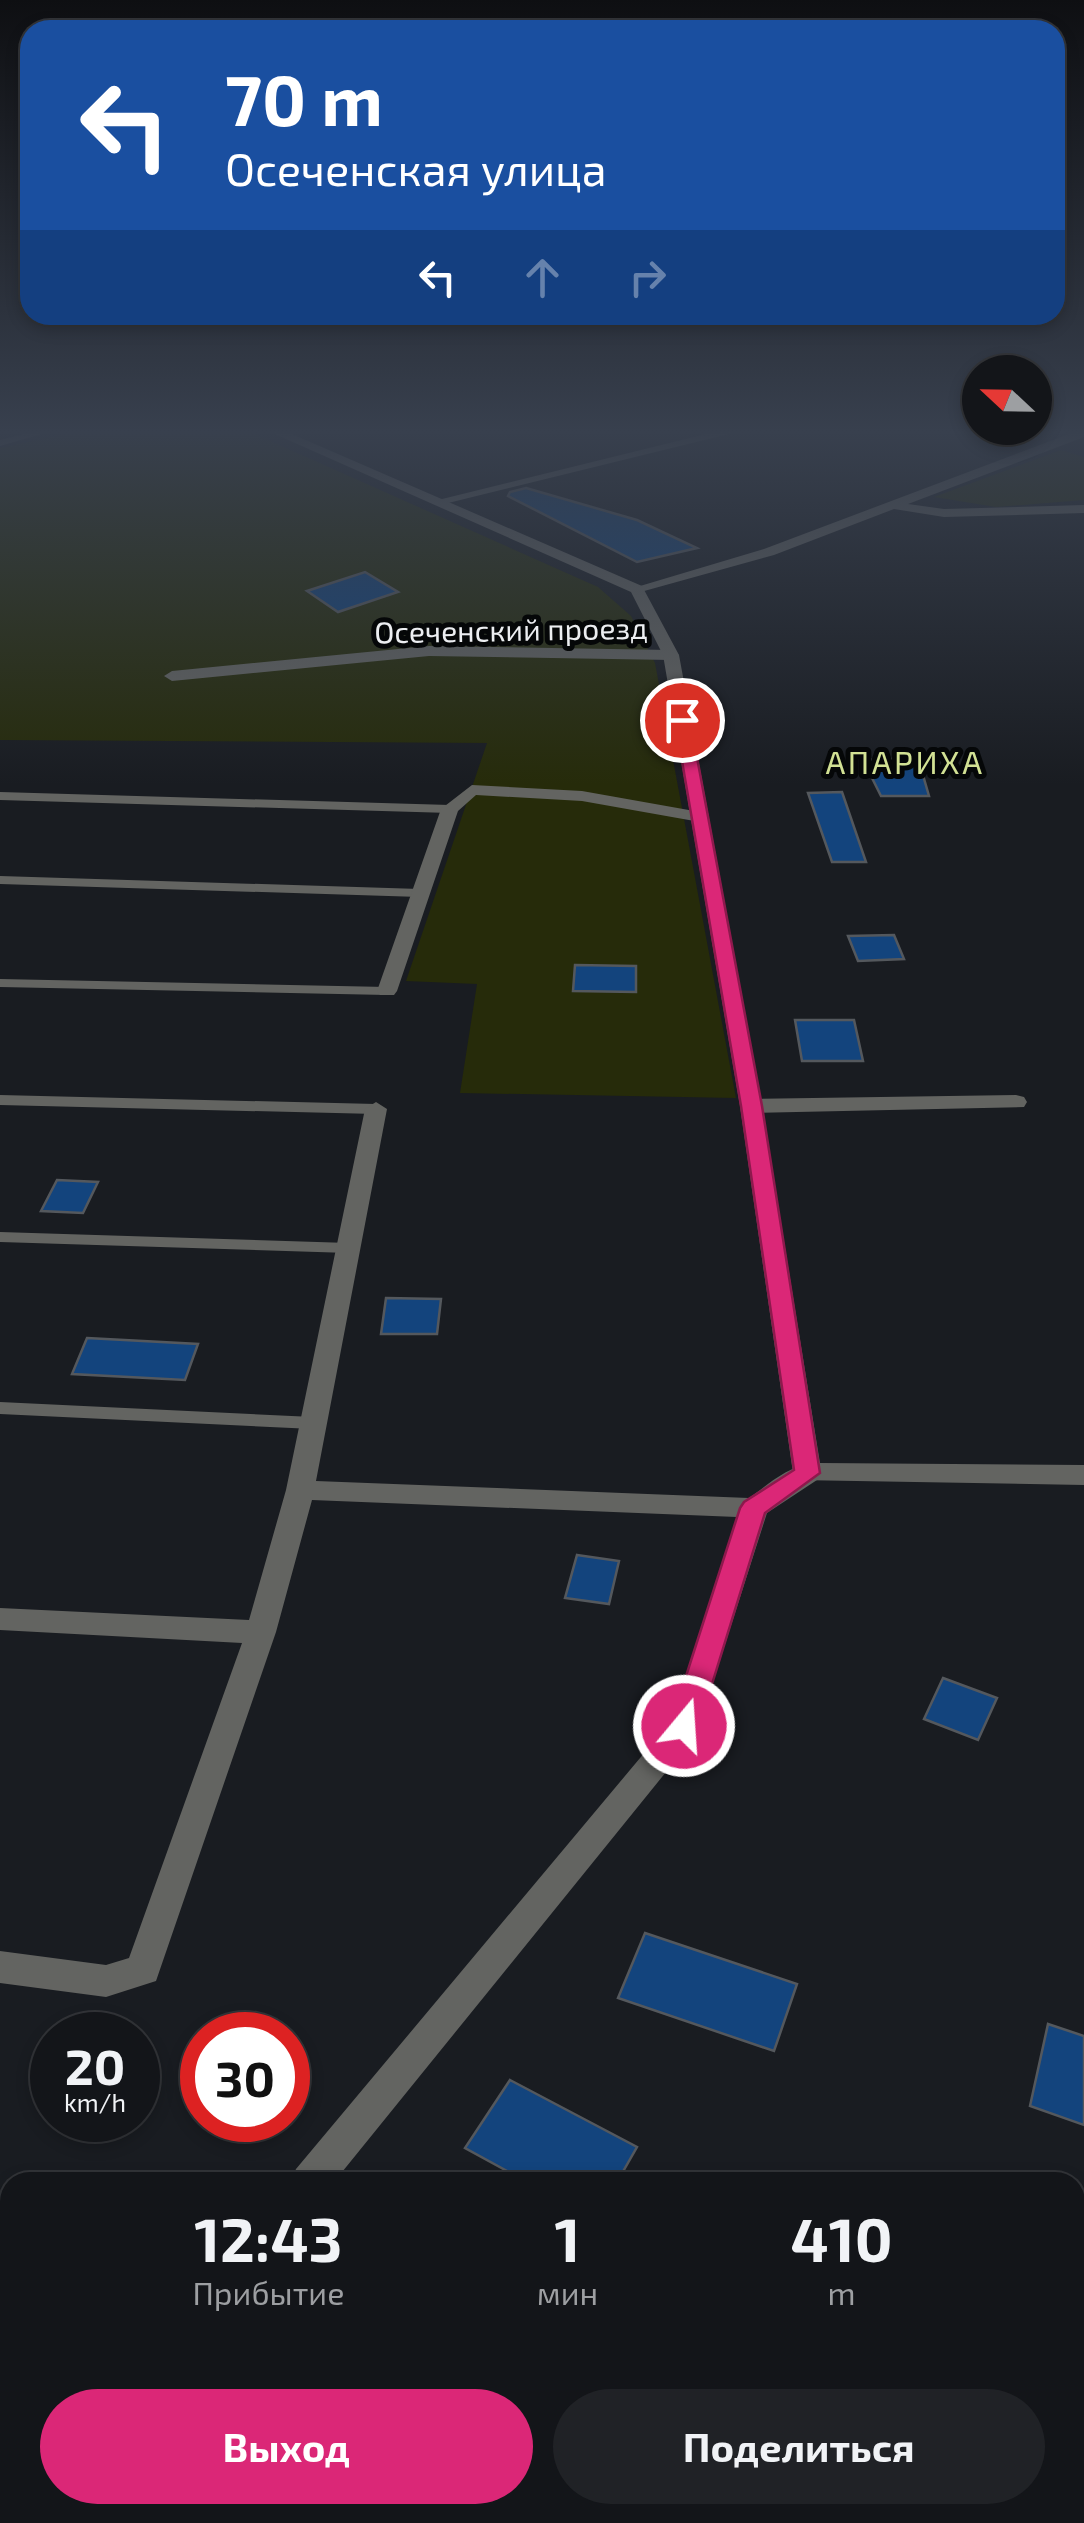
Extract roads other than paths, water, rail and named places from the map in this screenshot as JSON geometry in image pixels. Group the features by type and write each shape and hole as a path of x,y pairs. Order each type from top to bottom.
{"street":[{"path":"547,549 638,589 671,655 751,1106 807,1473"},
{"path":"638,589 778,549"},
{"name":"Осеченский проезд","path":"172,676 429,651 671,655"},
{"path":"387,991 450,810 472,790 582,796 700,817"},
{"path":"751,1106 1016,1102"},
{"path":"0,1967 106,1981 143,1970 261,1632 300,1490 376,1109"},
{"path":"300,1490 754,1508 807,1473 1084,1475"},
{"path":"318,2172 684,1726 754,1508"},
{"path":"0,1619 261,1632"}],"lane":[{"path":"0,796 450,810"},
{"path":"0,880 420,893"},
{"path":"0,982 387,991"},
{"path":"0,1100 376,1109"},
{"path":"0,1237 349,1248"},
{"path":"0,1408 313,1423"}],"district":[{"name":"АПАРИХА","path":"905,761"}]}
